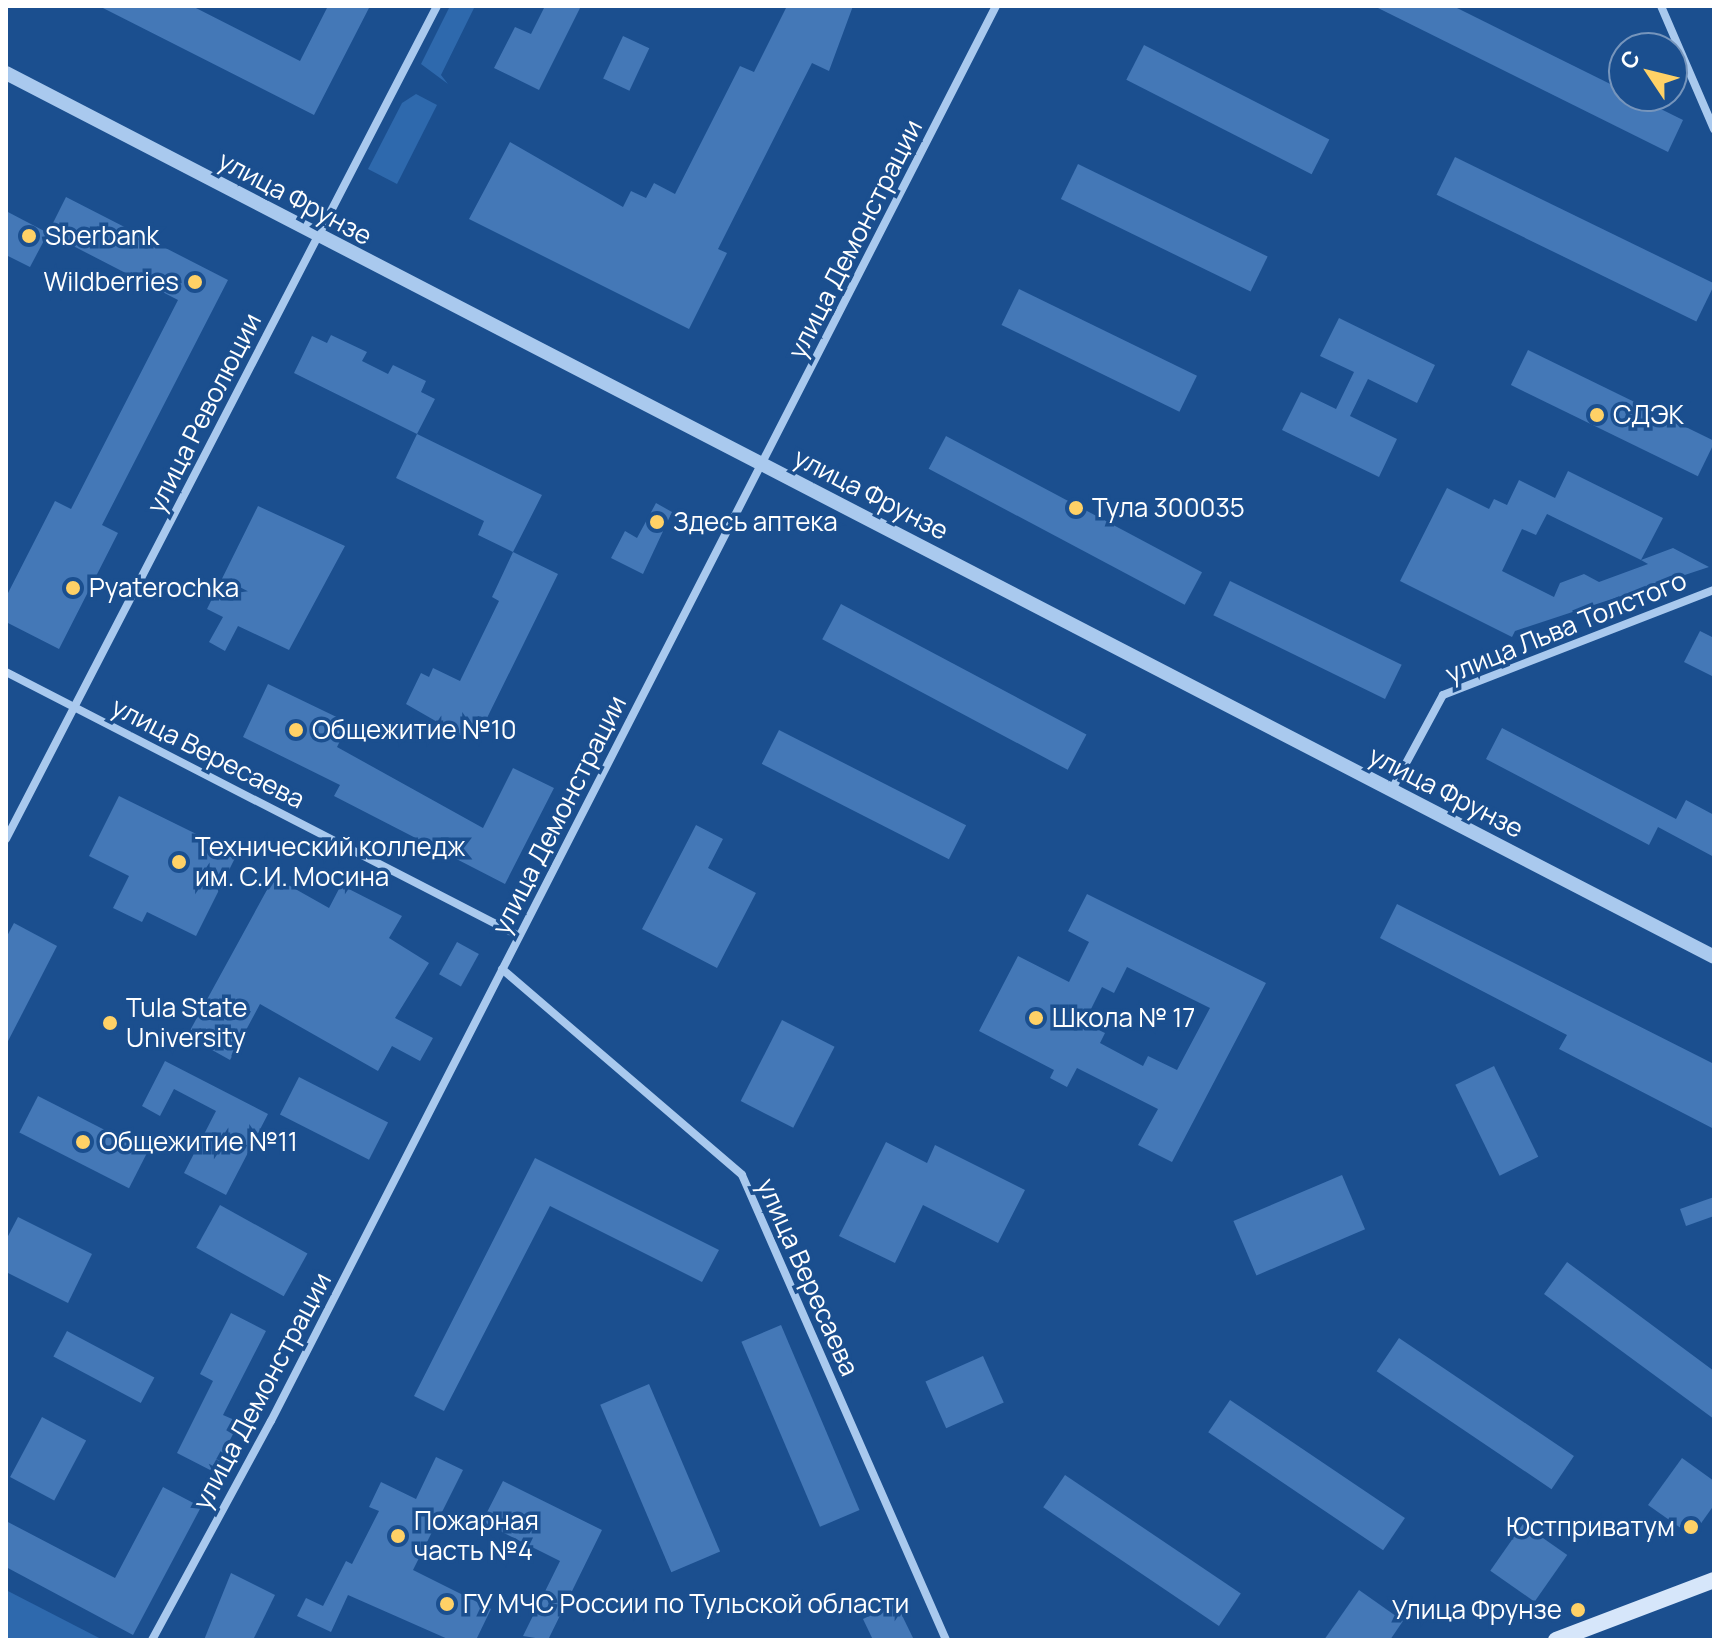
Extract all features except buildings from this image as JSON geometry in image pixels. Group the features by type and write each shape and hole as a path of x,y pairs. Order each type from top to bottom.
{"main road":[{"path":"1556,1640 1714,1580"}],"street":[{"name":"улица Революции","path":"6,839 437,6"},
{"name":"улица Демонстрации","path":"152,1640 762,466 996,6"},
{"path":"1661,6 1714,129"},
{"name":"улица Фрунзе","path":"6,73 1714,957"},
{"name":"улица Льва Толстого","path":"1391,791 1443,695 1714,590"},
{"name":"улица Вересаева","path":"6,672 519,936"},
{"name":"улица Вересаева","path":"502,969 742,1175 946,1640"}],"shaded area":[{"path":"450,6 475,6 441,75 448,84 421,64"},
{"path":"416,94 437,105 397,184 368,169 402,103"},
{"path":"6,1590 103,1640 6,1640"}],"place":[{"name":"Sberbank","path":"29,236"},
{"name":"Wildberries","path":"195,282"},
{"name":"СДЭК","path":"1597,415"},
{"name":"Тула 300035","path":"1076,508"},
{"name":"Здесь аптека","path":"657,522"},
{"name":"Pyaterochka","path":"73,588"},
{"name":"Общежитие №10","path":"296,730"},
{"name":"Технический колледж им. С.И. Мосина","path":"179,862"},
{"name":"Школа № 17","path":"1036,1018"},
{"name":"Tula State University","path":"110,1023"},
{"name":"Общежитие №11","path":"83,1142"},
{"name":"Юстприватум","path":"1691,1527"},
{"name":"Пожарная часть №4","path":"398,1536"},
{"name":"ГУ МЧС России по Тульской области","path":"447,1604"},
{"name":"Улица Фрунзе","path":"1578,1610"}]}
